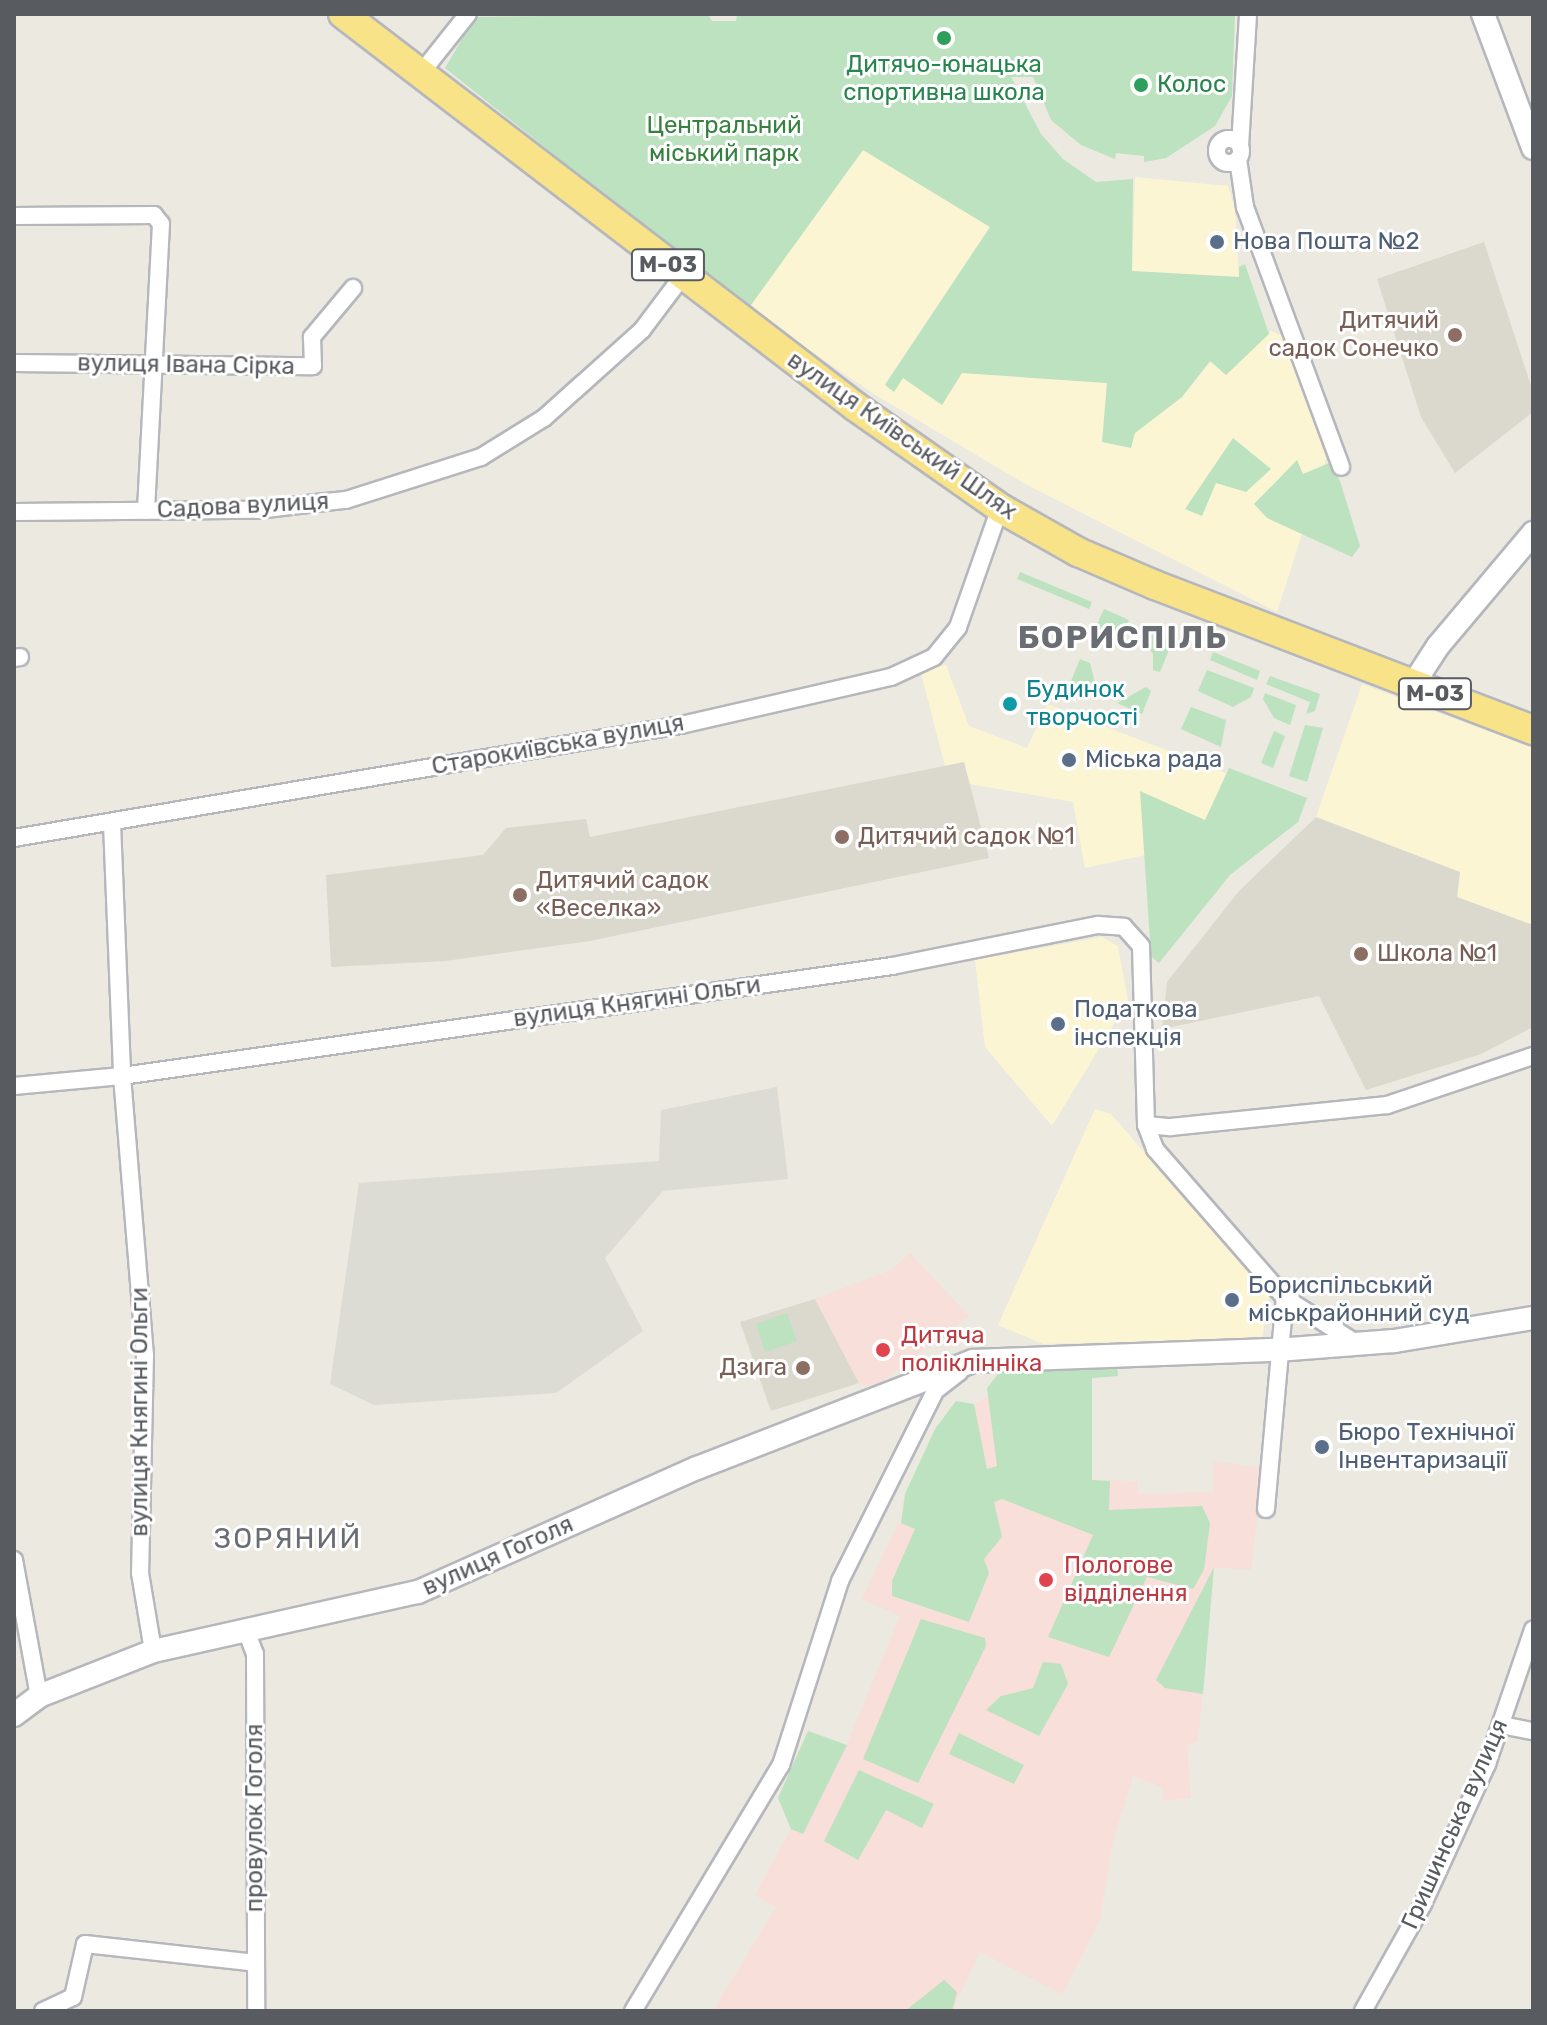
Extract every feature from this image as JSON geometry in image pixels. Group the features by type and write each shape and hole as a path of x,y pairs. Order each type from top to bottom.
{"highway":[{"name":"вулиця Київський Шлях","path":"343,14 682,277 908,446 1000,508 1078,552 1155,585 1533,730"}],"street":[{"path":"417,71 425,68 468,14"},
{"path":"1248,14 1248,65 1239,107 1235,156 1239,182 1341,467"},
{"path":"1483,14 1533,148"},
{"path":"1235,156 1217,154 1239,107"},
{"path":"14,216 154,215 161,224 158,364 146,511"},
{"name":"Садова вулиця","path":"14,512 258,510 346,500 481,457 544,418 642,330 682,277"},
{"name":"вулиця Івана Сірка","path":"14,363 313,366 312,337 353,288"},
{"name":"Старокиївська вулиця","path":"14,838 681,725 891,677 934,657 958,627 1000,508"},
{"path":"1412,686 1533,533"},
{"name":"вулиця Княгині Ольги","path":"112,823 122,1076 145,1355 140,1573 153,1651"},
{"name":"вулиця Княгині Ольги","path":"122,1076 892,966 1098,925 1124,927 1141,946 1146,1125"},
{"path":"1356,1343 1285,1298 1155,1149 1146,1125 1171,1127 1375,1107 1533,1056"},
{"path":"14,1086 122,1076"},
{"path":"1266,1509 1276,1421 1277,1350 1285,1298"},
{"name":"вулиця Гоголя","path":"14,1715 39,1696 153,1651 245,1628 418,1592 697,1468 973,1361 1277,1350 1356,1343 1533,1318"},
{"path":"633,2011 781,1765 840,1581 911,1436 935,1391 973,1361"},
{"path":"14,1560 39,1696"},
{"name":"провулок Гоголя","path":"245,1628 255,1654 256,2011"},
{"name":"Гришинська вулиця","path":"1363,2011 1423,1904 1501,1725 1533,1630"},
{"path":"1501,1725 1533,1731"},
{"path":"43,2011 73,1997 85,1944 225,1964 256,1963"}],"shaded area":[{"path":"863,150 990,227 885,384 894,391 903,378 962,373 1107,383 1135,433 1182,397 1211,361 1226,375 1271,331 1285,337 1328,453 1277,612 1027,485 874,394 748,309"},
{"path":"1135,177 1228,186 1235,208 1239,277 1132,271"},
{"name":"Дитячий садок Сонечко","path":"1484,242 1533,392 1533,412 1455,473 1421,417 1377,279"},
{"path":"946,665 969,726 1027,748 1047,704 1231,775 1196,844 1085,868 1073,802 970,784 964,762 945,766 920,669"},
{"path":"1362,684 1533,748 1533,925 1457,897 1460,872 1316,817"},
{"path":"964,762 989,858 590,941 445,961 331,967 326,875 483,855 506,828 586,819 590,837"},
{"name":"Школа №1","path":"1316,817 1460,872 1457,897 1533,925 1533,1027 1481,1054 1366,1090 1319,996 1162,1029 1167,982 1239,891"},
{"path":"1102,937 1118,946 1128,1001 1052,1126 985,1047 975,960"},
{"path":"777,1087 788,1179 663,1191 605,1258 643,1331 556,1393 374,1405 330,1384 359,1183 659,1161 661,1110"},
{"path":"1095,1109 1111,1114 1269,1296 1262,1339 1043,1344 998,1325"},
{"name":"Дитяча поліклінніка","path":"910,1253 969,1316 875,1387 859,1383 815,1299 893,1269"},
{"name":"Дзига","path":"815,1299 859,1383 771,1411 740,1322"},
{"path":"1092,1378 1092,1480 1137,1481 1138,1494 1213,1492 1213,1461 1263,1468 1251,1570 1214,1567 1198,1741 1187,1746 1191,1798 1164,1801 1162,1787 1133,1776 1113,1841 1100,1920 1062,1994 980,1952 952,2011 713,2011 776,1907 755,1895 791,1829 801,1833 842,1756 900,1616 862,1599 899,1522 916,1529 974,1404 1023,1379"}],"green space":[{"name":"Центральний міський парк","path":"708,14 712,21 736,21 737,14 1235,14 1232,96 1215,126 1166,158 1144,162 1144,156 1116,153 1115,159 1081,145 1051,120 1033,77 1011,77 1041,134 1063,159 1096,182 1133,179 1132,271 1239,277 1239,267 1245,264 1269,334 1226,375 1210,361 1182,397 1135,433 1131,448 1102,442 1107,383 962,373 942,405 903,378 894,392 885,385 990,227 863,150 748,309 445,68 475,17"},
{"path":"1233,438 1271,469 1246,492 1216,483 1202,516 1185,509"},
{"path":"1297,460 1303,474 1329,463 1340,481 1360,546 1352,557 1267,518 1254,504"},
{"path":"1020,572 1092,602 1089,609 1017,579"},
{"path":"1104,609 1129,620 1119,638 1098,644 1090,640"},
{"path":"1148,628 1173,640 1160,672 1153,670 1153,654 1143,640"},
{"path":"1213,652 1260,671 1257,680 1210,660"},
{"path":"1080,659 1090,663 1098,695 1071,681"},
{"path":"1207,670 1254,688 1251,697 1233,707 1198,691"},
{"path":"1270,676 1320,694 1315,711 1306,714 1310,702 1266,684"},
{"path":"1146,687 1151,691 1142,714 1117,703"},
{"path":"1265,693 1296,705 1290,725 1274,718 1263,699"},
{"path":"1191,707 1226,720 1221,747 1181,729"},
{"path":"1305,725 1323,728 1307,782 1289,776"},
{"path":"1274,731 1285,736 1273,768 1261,763"},
{"path":"1229,768 1307,798 1298,822 1230,875 1159,963 1151,956 1140,791 1205,820"},
{"path":"787,1313 797,1341 765,1352 756,1324"},
{"path":"1117,1363 1118,1376 1092,1378 1092,1480 1110,1481 1109,1510 1202,1506 1210,1523 1204,1570 1193,1589 1147,1577 1109,1657 1048,1637 1093,1535 1002,1499 994,1502 1002,1537 984,1559 989,1573 969,1622 892,1596 892,1581 915,1529 901,1523 905,1494 935,1429 956,1401 974,1404 987,1469 997,1466 987,1388 1002,1369"},
{"path":"1214,1567 1203,1694 1165,1688 1156,1680"},
{"path":"921,1619 985,1638 986,1646 918,1783 863,1759"},
{"path":"1043,1662 1061,1664 1068,1684 1039,1736 986,1710 1001,1696 1033,1688"},
{"path":"808,1731 847,1745 803,1834 791,1829 778,1798"},
{"path":"959,1733 1024,1765 1014,1784 949,1754"},
{"path":"859,1770 934,1804 922,1828 886,1810 858,1860 824,1841"},
{"path":"944,1980 957,1992 952,2011 905,2011"}],"place":[{"name":"Дитячо-юнацька спортивна школа","path":"944,38"},
{"name":"Колос","path":"1141,85"},
{"name":"Нова Пошта №2","path":"1217,242"},
{"name":"Дитячий садок Сонечко","path":"1455,335"},
{"name":"Будинок творчості","path":"1010,704"},
{"name":"Міська рада","path":"1069,760"},
{"name":"Дитячий садок №1","path":"842,837"},
{"name":"Дитячий садок «Веселка»","path":"520,895"},
{"name":"Школа №1","path":"1361,954"},
{"name":"Податкова інспекція","path":"1058,1024"},
{"name":"Бориспільський міськрайонний суд","path":"1232,1300"},
{"name":"Дитяча поліклінніка","path":"883,1350"},
{"name":"Дзига","path":"803,1368"},
{"name":"Бюро Технічної Інвентаризації","path":"1322,1447"},
{"name":"Пологове відділення","path":"1046,1580"}],"district":[{"name":"БОРИСПІЛЬ","path":"1123,637"},
{"name":"ЗОРЯНИЙ","path":"288,1539"}]}
